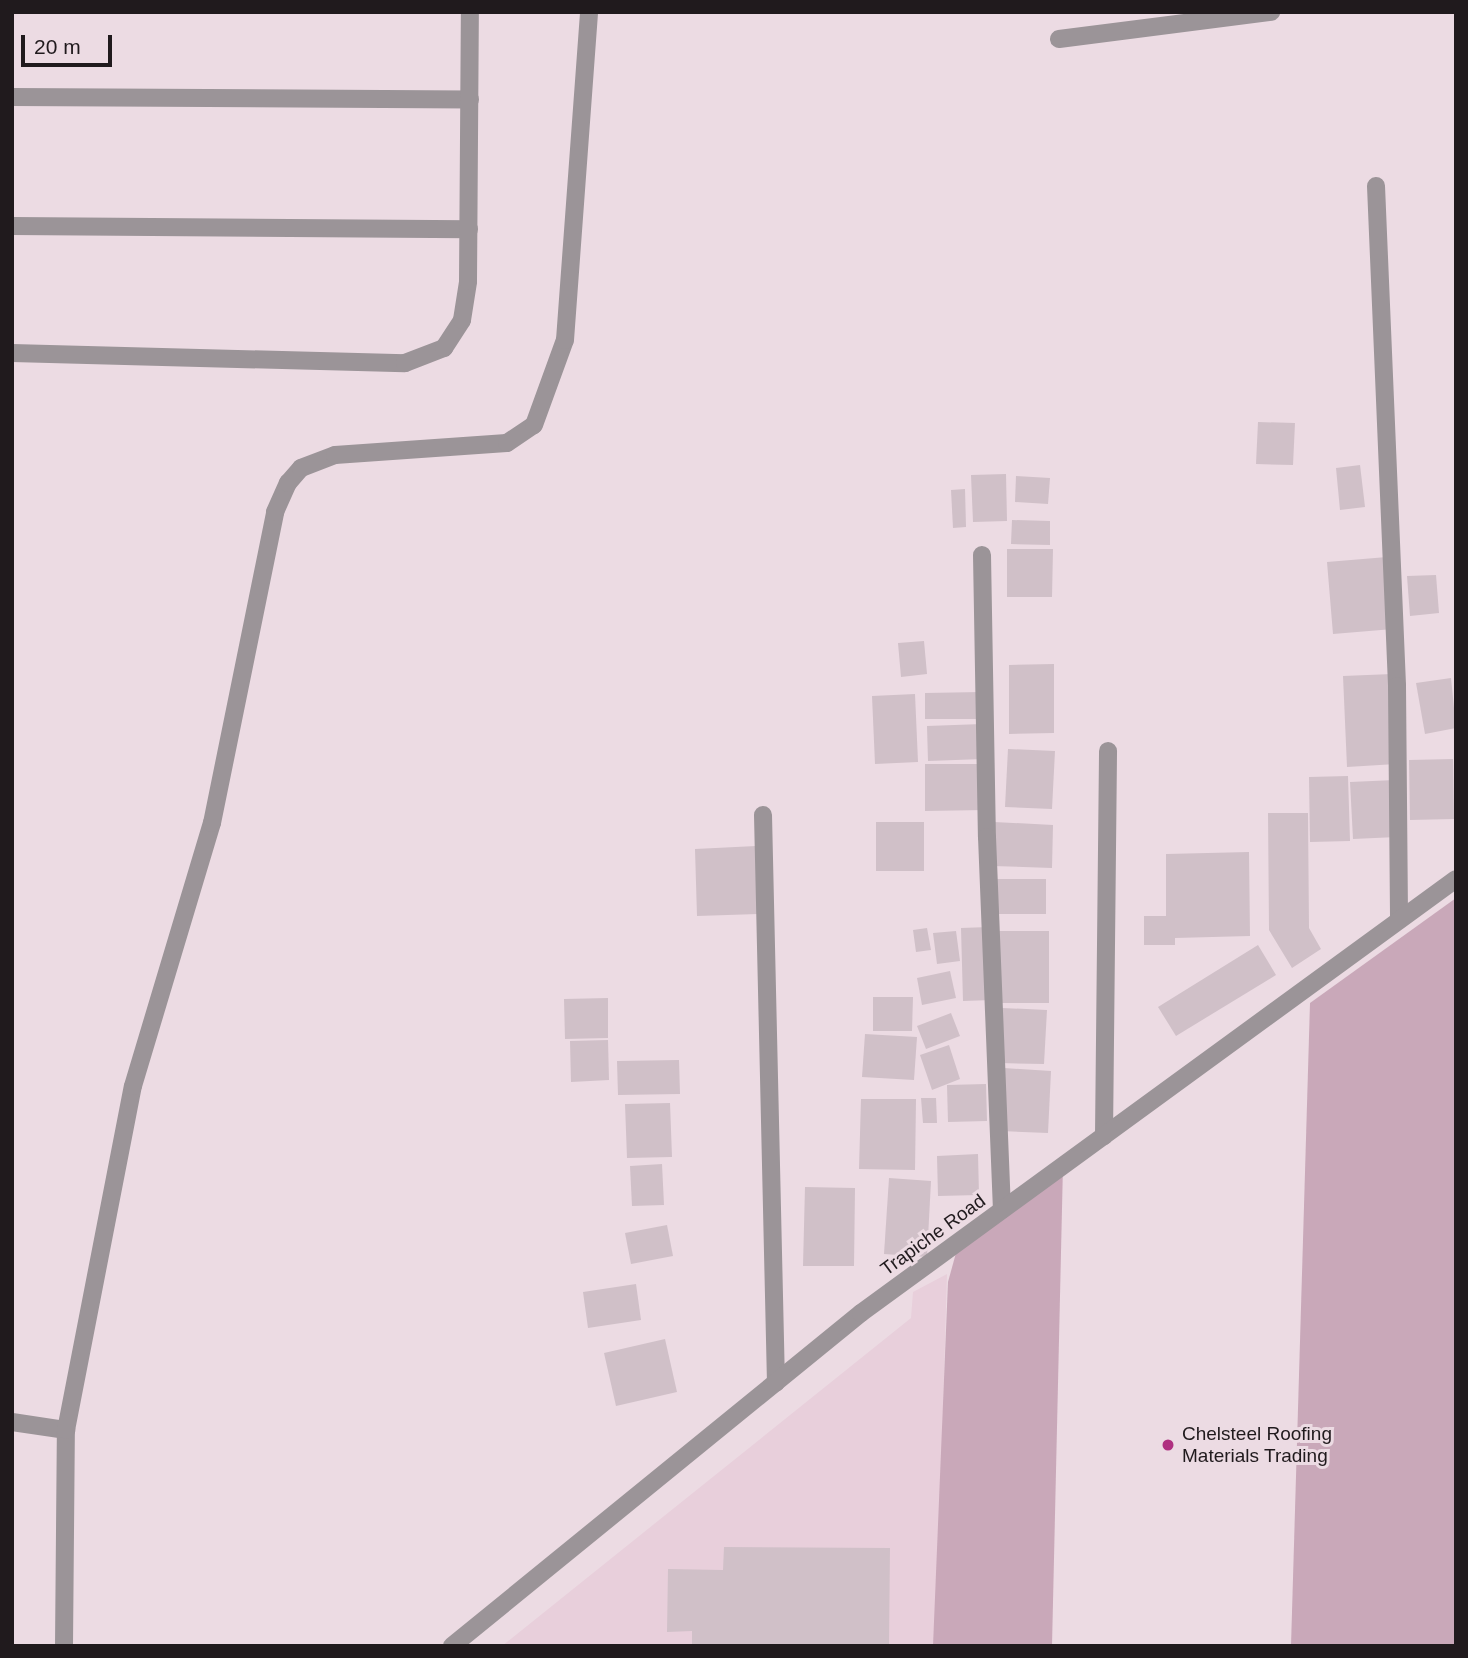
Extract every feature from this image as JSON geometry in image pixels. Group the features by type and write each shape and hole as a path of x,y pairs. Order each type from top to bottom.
{"street":[{"path":"12,353 405,363 444,348 462,320 468,281 470,12"},
{"path":"65,1646 66,1430 133,1086 212,823 275,512 288,483 301,468 335,455 506,443 534,425 565,340 589,12"},
{"path":"1059,39 1271,12"},
{"path":"12,97 470,99"},
{"path":"1376,186 1397,686 1399,920"},
{"path":"12,226 469,229"},
{"path":"982,555 987,837 1002,1210"},
{"path":"1104,1136 1108,751"},
{"path":"764,815 776,1383"},
{"name":"Trapiche Road","path":"452,1646 776,1383 1002,1210 1456,879"},
{"path":"12,1422 66,1430"}],"shaded area":[{"path":"1456,898 1456,1646 1291,1646 1310,1003"},
{"path":"1063,1165 1052,1646 933,1646 948,1282 959,1242"},
{"path":"947,1274 936,1646 502,1646 911,1318 913,1292"}],"building":[{"path":"1258,422 1295,423 1293,465 1256,464"},
{"path":"1360,465 1365,507 1340,510 1336,468"},
{"path":"1006,474 1007,521 973,522 971,475"},
{"path":"1016,476 1050,478 1048,504 1015,502"},
{"path":"965,489 966,527 953,528 951,490"},
{"path":"1012,520 1050,521 1050,545 1011,544"},
{"path":"1007,549 1053,549 1052,597 1007,597"},
{"path":"1387,557 1393,629 1333,634 1327,562"},
{"path":"1436,575 1439,613 1410,616 1407,576"},
{"path":"924,641 927,674 901,677 898,643"},
{"path":"1054,664 1054,733 1009,734 1009,665"},
{"path":"1392,674 1396,764 1347,767 1343,676"},
{"path":"1451,678 1456,728 1425,734 1416,683"},
{"path":"981,692 981,719 925,719 925,693"},
{"path":"915,694 918,762 875,764 872,696"},
{"path":"982,724 983,759 928,761 927,726"},
{"path":"1008,749 1055,751 1052,809 1005,807"},
{"path":"1453,759 1454,819 1410,820 1409,760"},
{"path":"925,764 985,764 985,810 925,811"},
{"path":"1348,776 1350,841 1310,842 1309,777"},
{"path":"1395,780 1397,837 1353,839 1350,782"},
{"path":"1268,813 1308,813 1309,928 1321,949 1292,968 1269,930"},
{"path":"876,822 924,822 924,871 876,871"},
{"path":"994,822 1053,825 1052,868 992,866"},
{"path":"756,846 758,914 697,916 695,849"},
{"path":"1249,852 1250,936 1175,938 1175,945 1144,945 1144,916 1166,916 1166,854"},
{"path":"997,879 1046,879 1046,914 997,914"},
{"path":"989,927 992,1000 963,1001 961,928"},
{"path":"927,928 931,950 916,952 913,930"},
{"path":"956,931 960,961 937,964 933,933"},
{"path":"999,931 1049,931 1049,1003 999,1003"},
{"path":"1258,945 1276,975 1176,1036 1158,1007"},
{"path":"950,971 956,998 922,1005 917,978"},
{"path":"873,997 913,997 912,1031 873,1031"},
{"path":"608,998 608,1038 565,1039 564,999"},
{"path":"1002,1008 1047,1010 1044,1064 999,1063"},
{"path":"951,1013 960,1036 926,1049 917,1026"},
{"path":"865,1034 917,1037 914,1080 862,1077"},
{"path":"608,1040 609,1080 571,1082 570,1041"},
{"path":"949,1045 960,1079 932,1090 920,1055"},
{"path":"679,1060 680,1094 618,1095 617,1061"},
{"path":"1004,1068 1051,1071 1048,1133 1001,1131"},
{"path":"986,1084 987,1121 948,1122 947,1085"},
{"path":"921,1098 936,1098 937,1123 923,1123"},
{"path":"861,1099 916,1099 915,1170 859,1169"},
{"path":"670,1103 672,1157 627,1158 625,1104"},
{"path":"978,1154 979,1195 938,1196 937,1156"},
{"path":"662,1164 664,1205 632,1206 630,1166"},
{"path":"889,1178 931,1181 927,1257 884,1254"},
{"path":"805,1187 855,1188 854,1266 803,1266"},
{"path":"667,1225 673,1256 631,1264 625,1233"},
{"path":"636,1284 641,1320 588,1328 583,1292"},
{"path":"665,1339 677,1392 616,1406 604,1353"},
{"path":"724,1547 890,1548 889,1646 692,1646 692,1631 667,1632 668,1569 723,1570"}],"place":[{"name":"Chelsteel Roofing Materials Trading","path":"1168,1445"}]}
